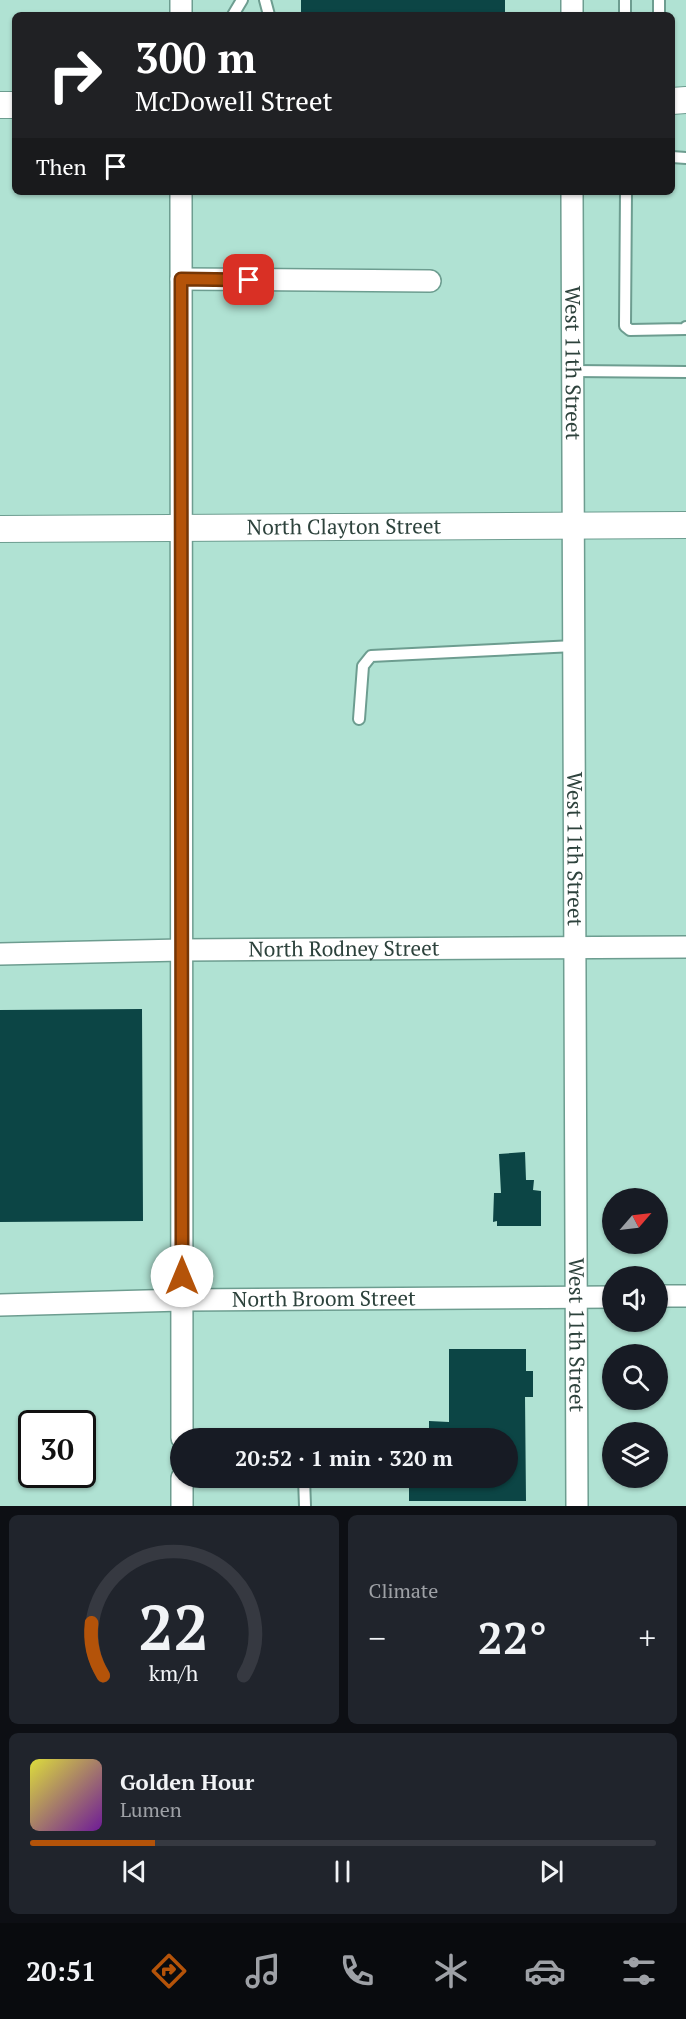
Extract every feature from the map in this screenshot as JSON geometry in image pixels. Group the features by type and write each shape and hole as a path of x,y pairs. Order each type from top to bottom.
{"street":[{"path":"181,195 182,1428"},
{"name":"West 11th Street","path":"572,195 576,1506"},
{"path":"181,279 430,281"},
{"name":"North Clayton Street","path":"0,529 686,525"},
{"name":"North Rodney Street","path":"0,954 181,950 686,947"},
{"path":"668,1296 686,1296"},
{"name":"North Broom Street","path":"0,1305 182,1300 602,1297"},
{"path":"182,1488 182,1506"}],"lane":[{"path":"626,195 625,326 630,330 685,329 686,327"},
{"path":"573,371 686,372"},
{"path":"359,719 363,666 371,656 574,646"},
{"path":"304,1488 305,1506"}],"building":[{"path":"301,0 505,0 505,12 301,12"},
{"path":"142,1009 143,1221 0,1222 0,1010"},
{"path":"525,1152 526,1180 534,1180 533,1190 541,1191 541,1226 497,1226 497,1221 493,1222 494,1193 501,1193 499,1154"},
{"path":"449,1349 526,1349 526,1371 533,1371 533,1397 525,1397 526,1501 409,1501 409,1488 518,1488 518,1428 429,1428 429,1421 449,1422"}],"route":[{"path":"182,1276 181,279 249,280"}]}
